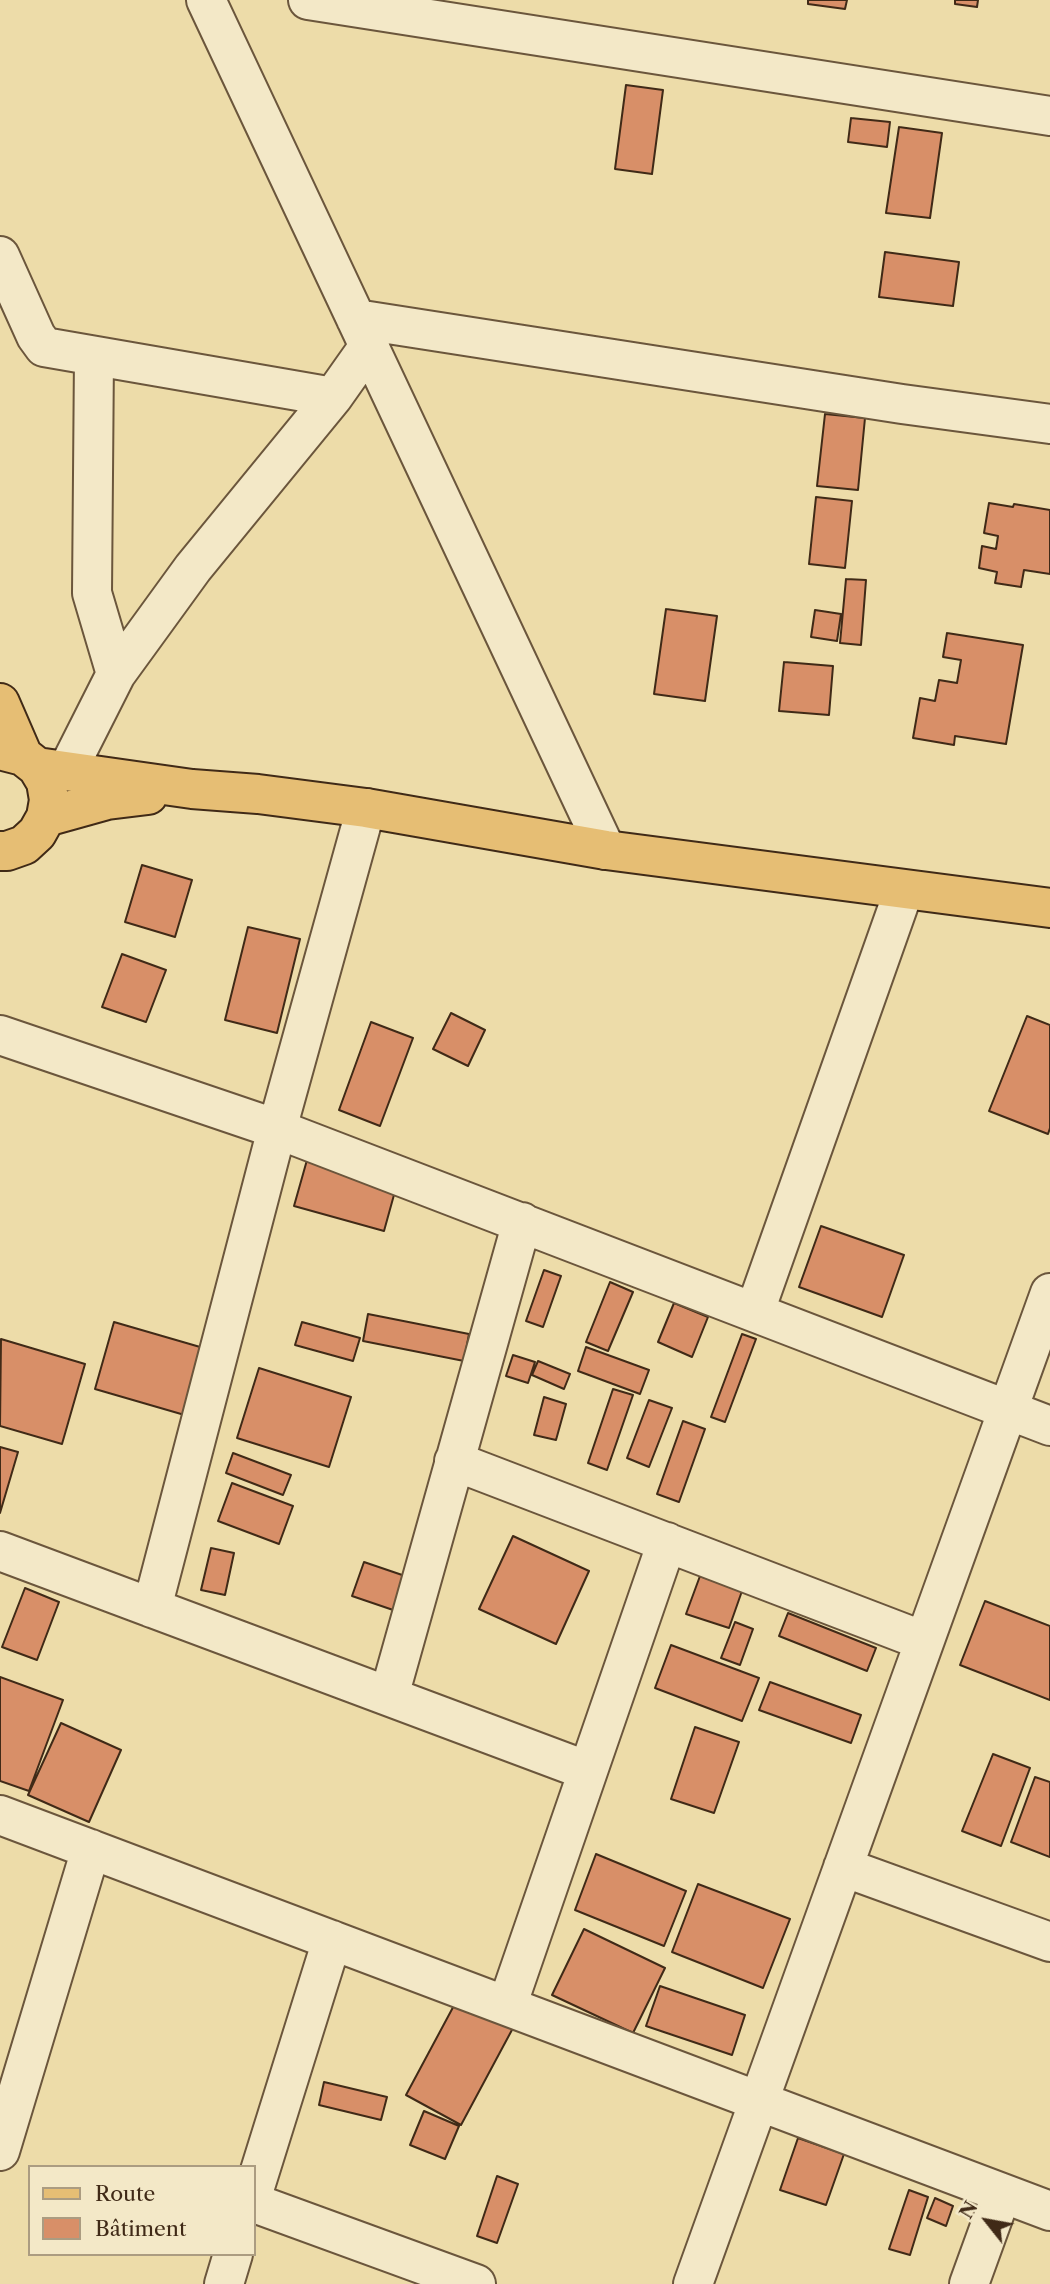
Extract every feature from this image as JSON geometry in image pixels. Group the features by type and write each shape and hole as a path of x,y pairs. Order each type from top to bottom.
{"main road":[{"path":"0,703 46,782 49,800 46,817 37,833 24,845 2,855"},
{"path":"32,761 192,789 258,794 366,808 606,850 1050,908"},
{"path":"46,817 107,800 192,789"}],"street":[{"path":"206,0 606,850"},
{"path":"308,0 1050,117"},
{"path":"0,256 36,336 44,347 332,397"},
{"path":"32,761 116,674 193,568 332,397 363,332"},
{"path":"363,332 1050,424"},
{"path":"94,356 92,593 116,674"},
{"path":"152,1608 277,1129 366,808"},
{"path":"755,1311 904,890"},
{"path":"0,1035 277,1129 1050,1426"},
{"path":"389,1696 522,1222"},
{"path":"693,2284 1050,1293"},
{"path":"454,1461 924,1641"},
{"path":"507,2006 667,1542"},
{"path":"0,1551 588,1771"},
{"path":"0,1815 1050,2211"},
{"path":"0,2151 91,1849"},
{"path":"843,1867 1050,1942"},
{"path":"256,2184 332,1940"},
{"path":"969,2284 1002,2193"},
{"path":"256,2204 477,2284"},
{"path":"224,2284 232,2256"}],"building":[{"path":"808,0 847,0 845,9 808,4"},
{"path":"955,0 978,0 977,7 955,4"},
{"path":"626,85 663,90 652,174 615,169"},
{"path":"851,118 890,122 887,147 848,142"},
{"path":"899,127 942,133 930,218 886,213"},
{"path":"885,252 959,262 953,306 879,297"},
{"path":"825,414 865,418 858,490 817,486"},
{"path":"816,497 852,501 845,568 809,564"},
{"path":"989,503 1050,510 1050,574 1024,570 1021,587 995,583 997,572 979,568 982,546 996,549 998,536 984,533"},
{"path":"846,579 866,580 861,645 840,643"},
{"path":"666,609 717,616 705,701 654,694"},
{"path":"815,610 841,614 837,641 811,637"},
{"path":"947,633 1023,645 1006,744 955,736 954,745 913,738 920,698 935,701 939,680 957,683 961,660 943,657"},
{"path":"784,662 833,666 829,715 779,711"},
{"path":"142,865 192,880 175,937 125,922"},
{"path":"248,927 300,939 277,1033 225,1020"},
{"path":"122,954 166,970 146,1022 102,1007"},
{"path":"451,1013 485,1030 468,1066 433,1049"},
{"path":"1027,1016 1050,1025 1048,1134 989,1111"},
{"path":"371,1022 413,1038 380,1126 339,1110"},
{"path":"307,1160 397,1184 384,1231 294,1206"},
{"path":"821,1226 904,1255 882,1317 799,1287"},
{"path":"544,1270 561,1276 543,1327 526,1321"},
{"path":"610,1282 633,1292 608,1351 586,1342"},
{"path":"674,1303 708,1317 692,1357 658,1342"},
{"path":"368,1314 469,1334 464,1361 363,1341"},
{"path":"114,1322 207,1349 188,1416 95,1389"},
{"path":"302,1322 360,1338 353,1361 295,1345"},
{"path":"742,1334 756,1339 725,1422 711,1417"},
{"path":"1,1339 85,1364 62,1444 0,1426"},
{"path":"586,1347 649,1370 640,1394 578,1371"},
{"path":"513,1355 535,1362 528,1383 506,1376"},
{"path":"538,1361 570,1374 564,1389 532,1375"},
{"path":"259,1368 351,1397 329,1467 237,1438"},
{"path":"613,1389 633,1395 607,1470 588,1463"},
{"path":"544,1397 566,1404 556,1440 534,1435"},
{"path":"649,1400 672,1408 649,1467 627,1458"},
{"path":"683,1421 705,1429 679,1502 657,1494"},
{"path":"0,1447 18,1452 0,1513"},
{"path":"233,1453 291,1475 283,1495 226,1473"},
{"path":"232,1483 293,1506 279,1544 218,1521"},
{"path":"513,1536 589,1571 556,1644 479,1609"},
{"path":"211,1548 234,1553 225,1595 201,1590"},
{"path":"364,1562 411,1578 399,1612 352,1596"},
{"path":"700,1576 742,1591 729,1628 686,1614"},
{"path":"25,1588 59,1602 37,1660 2,1647"},
{"path":"985,1601 1050,1626 1050,1700 960,1665"},
{"path":"788,1613 876,1648 867,1671 779,1636"},
{"path":"735,1622 753,1629 740,1665 721,1658"},
{"path":"671,1645 759,1678 742,1721 655,1688"},
{"path":"0,1677 63,1700 29,1791 0,1781"},
{"path":"770,1682 861,1715 851,1743 759,1710"},
{"path":"61,1723 121,1750 89,1822 28,1795"},
{"path":"695,1727 739,1742 714,1813 671,1799"},
{"path":"993,1754 1030,1768 1001,1846 962,1831"},
{"path":"1035,1777 1050,1782 1050,1857 1011,1842"},
{"path":"596,1854 686,1891 664,1946 575,1910"},
{"path":"698,1884 790,1919 763,1988 672,1952"},
{"path":"584,1929 665,1968 633,2033 552,1995"},
{"path":"660,1986 745,2015 732,2055 646,2026"},
{"path":"458,1998 513,2028 461,2125 406,2095"},
{"path":"324,2082 387,2097 381,2120 319,2105"},
{"path":"424,2111 459,2126 445,2159 410,2145"},
{"path":"798,2138 844,2154 826,2205 780,2190"},
{"path":"497,2176 518,2184 497,2243 477,2236"},
{"path":"909,2190 928,2197 910,2255 889,2249"},
{"path":"935,2198 953,2206 946,2226 927,2218"}]}
